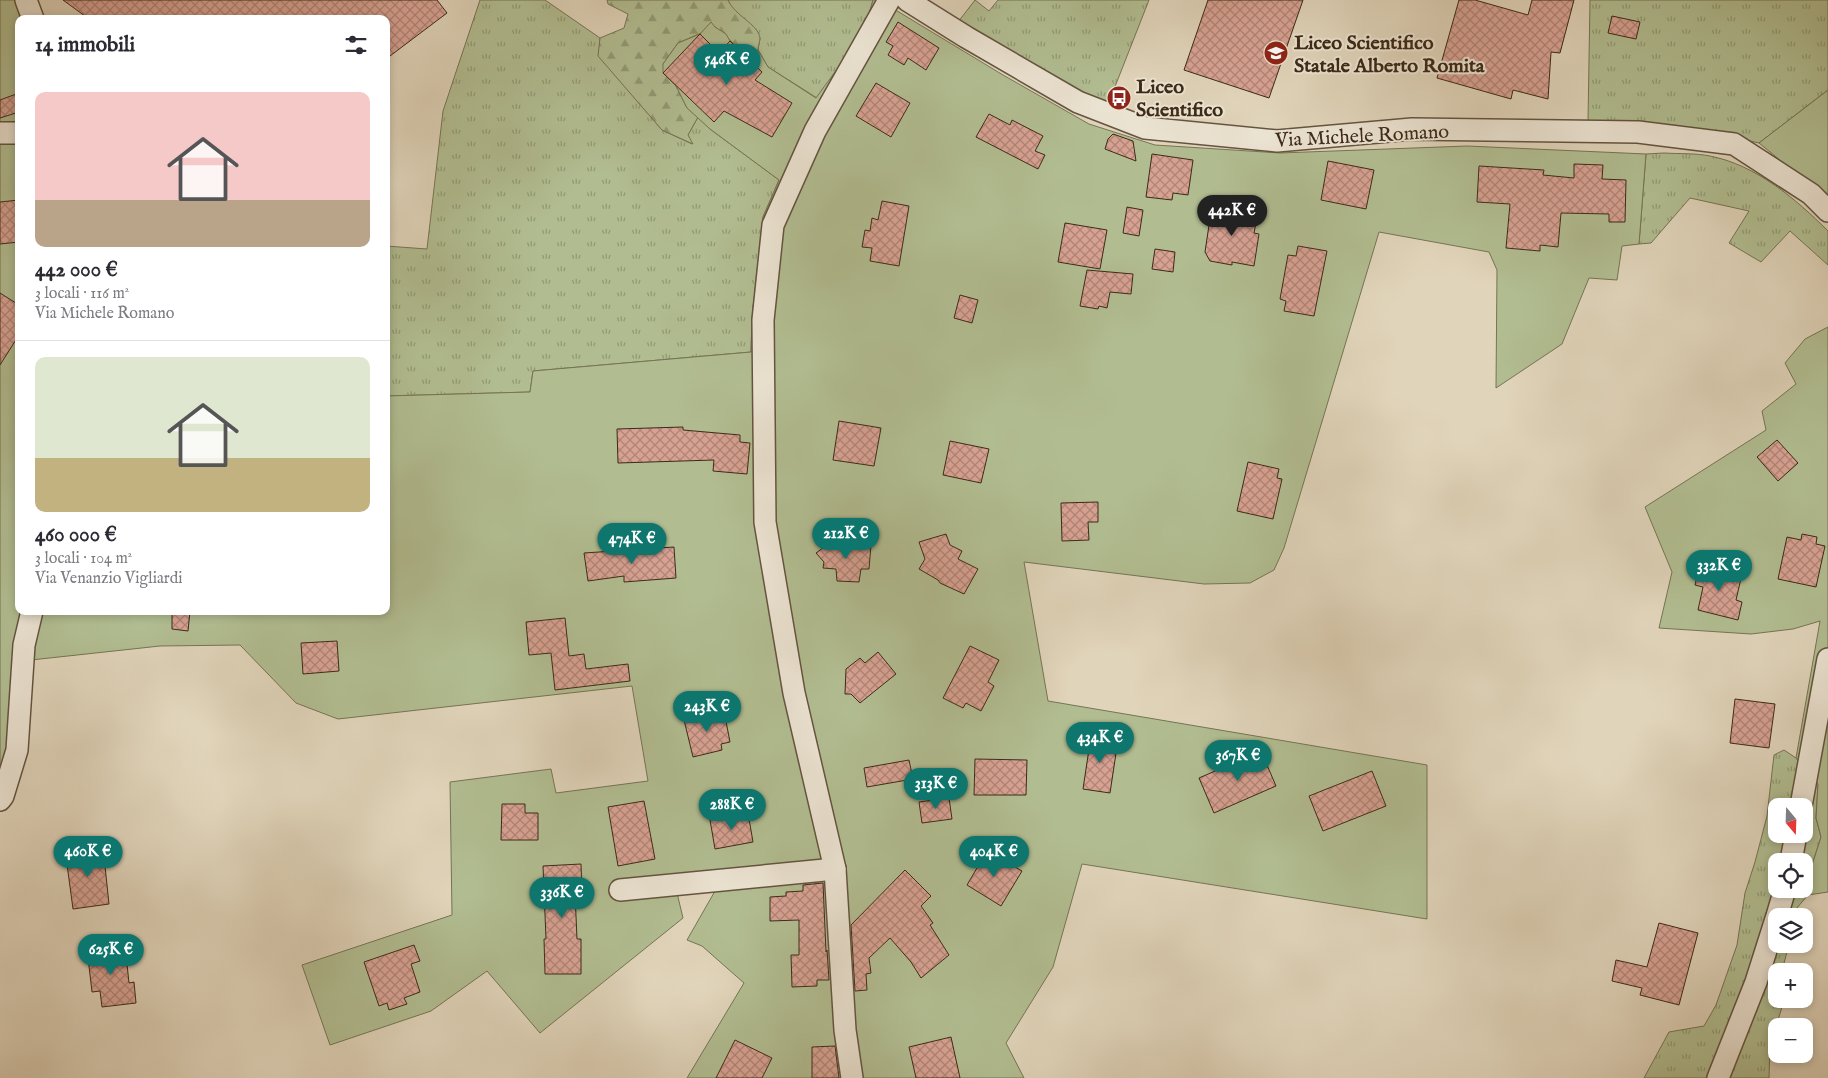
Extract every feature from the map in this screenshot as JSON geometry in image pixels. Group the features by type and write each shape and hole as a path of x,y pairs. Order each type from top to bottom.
{"street":[{"path":"26,0 32,15"},
{"path":"852,1078 845,1030 835,869 794,693 765,522 763,320 773,225 815,131 889,0"},
{"name":"Via Michele Romano","path":"907,0 966,37 1078,102 1145,128 1277,141 1412,129 1648,134 1734,144 1811,194 1828,211"},
{"path":"0,133 15,133"},
{"path":"0,800 3,796 17,750 24,644 31,615"},
{"path":"1802,798 1828,659"},
{"path":"620,890 835,869"},
{"path":"1718,1078 1756,982 1768,945"}],"green space":[{"path":"0,0 15,0 21,15 15,15 15,615 24,615 10,750 0,776"},
{"path":"480,0 545,0 600,38 599,56 662,130 692,144 688,135 698,117 710,129 779,180 763,217 752,319 751,352 533,371 530,392 390,396 390,246 427,249 443,111"},
{"path":"607,0 728,0 731,6 758,33 760,38 758,50 744,55 715,27 678,43 663,64 687,108 698,117 688,135 693,144 662,130 598,56 600,38 624,28 628,14 608,4"},
{"path":"728,0 873,0 869,14 857,39 817,98 768,67 758,50 760,38 732,9"},
{"path":"873,0 879,0 1003,75 1089,124 1155,145 1280,153 1467,146 1646,154 1639,244 1622,246 1617,280 1589,278 1562,344 1496,388 1497,270 1489,252 1379,232 1284,548 1274,570 1250,583 1204,584 1024,562 1048,701 1427,765 1427,919 1082,864 1053,967 1006,1043 1024,1078 687,1078 744,983 702,946 687,940 715,891 677,893 683,918 540,1033 487,971 431,1011 330,1045 302,965 452,915 450,782 551,769 556,793 648,781 632,686 338,719 296,703 240,645 160,646 31,660 38,615 390,615 390,396 530,392 533,371 751,352 752,319 763,217 779,180 710,129 687,108 676,86 663,73 663,64 678,43 700,34 711,22 726,34 730,41 744,55 758,50 768,67 816,98 857,39 869,14"},
{"path":"975,0 989,11 998,0 1149,0 1107,107 958,22"},
{"path":"1590,0 1828,0 1828,90 1759,143 1741,139 1588,121"},
{"path":"1828,90 1828,202 1818,191 1759,143"},
{"path":"1646,154 1704,155 1727,160 1759,175 1774,185 1803,207 1828,231 1828,265 1790,231 1761,262 1729,243 1749,211 1690,198 1651,243 1639,244"},
{"path":"1828,327 1828,892 1813,894 1813,862 1821,837 1816,818 1818,784 1796,758 1820,621 1793,629 1751,634 1659,628 1672,572 1645,507 1766,430 1762,411 1796,384 1785,363 1805,339"},
{"path":"1784,750 1796,758 1818,784 1816,818 1821,837 1813,862 1813,853 1768,853 1768,898 1805,898 1797,908 1768,908 1768,953 1787,953 1784,963 1768,963 1768,1008 1782,1008 1779,1018 1768,1018 1769,1078 1644,1078 1669,1032 1704,1026 1716,1005 1737,945 1745,893 1755,862 1768,807 1768,843 1813,843 1813,798 1769,798 1774,755"}],"building":[{"path":"63,0 437,0 447,13 390,56 390,15 84,15"},
{"path":"1208,0 1303,0 1269,98 1184,70"},
{"path":"1459,0 1475,0 1528,15 1532,0 1574,0 1560,53 1551,52 1548,99 1513,90 1511,99 1437,78"},
{"path":"1612,16 1640,22 1636,39 1608,33"},
{"path":"898,22 939,48 926,70 908,58 904,65 888,55 893,46 886,42"},
{"path":"700,34 719,53 730,41 762,72 755,80 792,103 772,137 724,111 714,122 663,73"},
{"path":"876,83 910,103 891,137 856,116"},
{"path":"15,94 15,113 0,118 0,100"},
{"path":"989,114 1010,125 1012,120 1043,136 1035,151 1045,155 1038,169 976,137"},
{"path":"1113,134 1133,141 1136,161 1105,149 1108,139"},
{"path":"1152,154 1193,160 1188,195 1173,193 1172,200 1146,197"},
{"path":"1328,161 1374,170 1366,209 1321,200"},
{"path":"1574,164 1603,165 1602,179 1626,180 1625,222 1609,222 1609,214 1561,213 1558,247 1540,245 1540,251 1506,248 1510,204 1477,202 1479,166 1544,170 1543,175 1574,178"},
{"path":"15,200 15,242 0,244 0,202"},
{"path":"882,201 909,206 899,266 870,261 872,248 862,247 865,230 870,231 872,218 878,220"},
{"path":"1212,205 1246,210 1245,216 1257,218 1254,233 1259,234 1254,266 1210,261 1205,252"},
{"path":"1127,207 1143,210 1139,236 1123,233"},
{"path":"1065,223 1107,230 1100,269 1058,262"},
{"path":"1298,246 1327,251 1314,316 1284,311 1286,301 1280,299 1288,255 1296,256"},
{"path":"1155,249 1175,252 1173,272 1152,269"},
{"path":"1087,270 1133,274 1131,294 1110,292 1107,308 1099,306 1098,309 1080,306"},
{"path":"0,293 15,302 15,341 0,365"},
{"path":"960,295 978,300 972,323 954,318"},
{"path":"839,421 881,428 874,466 833,460"},
{"path":"683,427 683,430 740,435 740,442 750,443 747,474 713,471 714,460 618,463 617,429"},
{"path":"1777,440 1798,463 1778,481 1757,457"},
{"path":"950,441 989,449 981,483 943,475"},
{"path":"1248,462 1279,469 1277,478 1282,479 1273,519 1237,511"},
{"path":"1098,502 1098,522 1088,522 1089,540 1062,541 1061,503"},
{"path":"946,534 950,545 962,551 958,559 978,569 964,594 940,583 919,569 925,559 919,542"},
{"path":"1802,534 1817,537 1816,544 1825,546 1816,587 1778,579 1787,537 1801,540"},
{"path":"831,542 871,545 869,569 861,569 859,582 837,581 836,569 823,568 824,562 816,553"},
{"path":"674,547 676,578 624,582 624,576 588,581 584,553"},
{"path":"1700,564 1742,574 1736,600 1742,602 1738,620 1698,610 1703,587 1695,585"},
{"path":"172,615 190,615 188,631 172,629"},
{"path":"565,618 569,656 584,654 586,669 628,664 630,681 555,690 551,653 529,655 526,622"},
{"path":"337,641 339,671 303,674 301,643"},
{"path":"970,646 999,660 988,682 994,686 981,711 966,703 963,708 943,698"},
{"path":"878,652 896,674 860,703 851,694 845,694 846,669 860,658 865,663"},
{"path":"1735,699 1775,704 1769,748 1730,743"},
{"path":"724,711 730,742 721,744 722,750 693,757 684,720"},
{"path":"1091,736 1118,740 1110,793 1083,789"},
{"path":"1261,751 1276,786 1214,813 1199,778"},
{"path":"975,759 1027,760 1026,795 974,795"},
{"path":"909,760 913,779 867,787 864,768"},
{"path":"1372,771 1386,806 1323,831 1309,796"},
{"path":"949,798 952,819 922,823 919,802"},
{"path":"644,801 655,859 618,866 608,807"},
{"path":"502,804 525,804 525,813 538,813 538,840 501,840"},
{"path":"748,813 753,842 715,849 710,820"},
{"path":"103,847 109,904 73,909 66,857 73,856 72,851"},
{"path":"987,851 1022,871 1001,906 967,885"},
{"path":"581,864 582,893 575,893 577,939 581,939 581,974 545,974 544,939 546,939 543,866"},
{"path":"905,870 931,896 921,906 933,923 930,925 949,955 921,978 911,962 890,938 869,958 871,973 866,974 867,990 855,991 851,925"},
{"path":"823,883 829,980 817,980 817,986 792,987 791,955 799,955 799,920 770,921 770,897 786,896 786,892 803,891 803,885"},
{"path":"1659,923 1698,933 1679,1005 1640,995 1642,988 1612,981 1616,960 1647,967"},
{"path":"125,945 129,983 134,982 136,1003 102,1007 100,991 92,992 87,949"},
{"path":"414,945 420,961 411,964 420,992 404,998 407,1004 389,1010 387,1003 379,1006 364,962"},
{"path":"951,1037 960,1078 916,1078 909,1047"},
{"path":"735,1040 772,1058 762,1078 716,1078"},
{"path":"835,1046 839,1078 812,1078 812,1047"}],"place":[{"name":"Liceo Scientifico Statale Alberto Romita","path":"1276,53"},
{"name":"Liceo Scientifico","path":"1119,98"}]}
